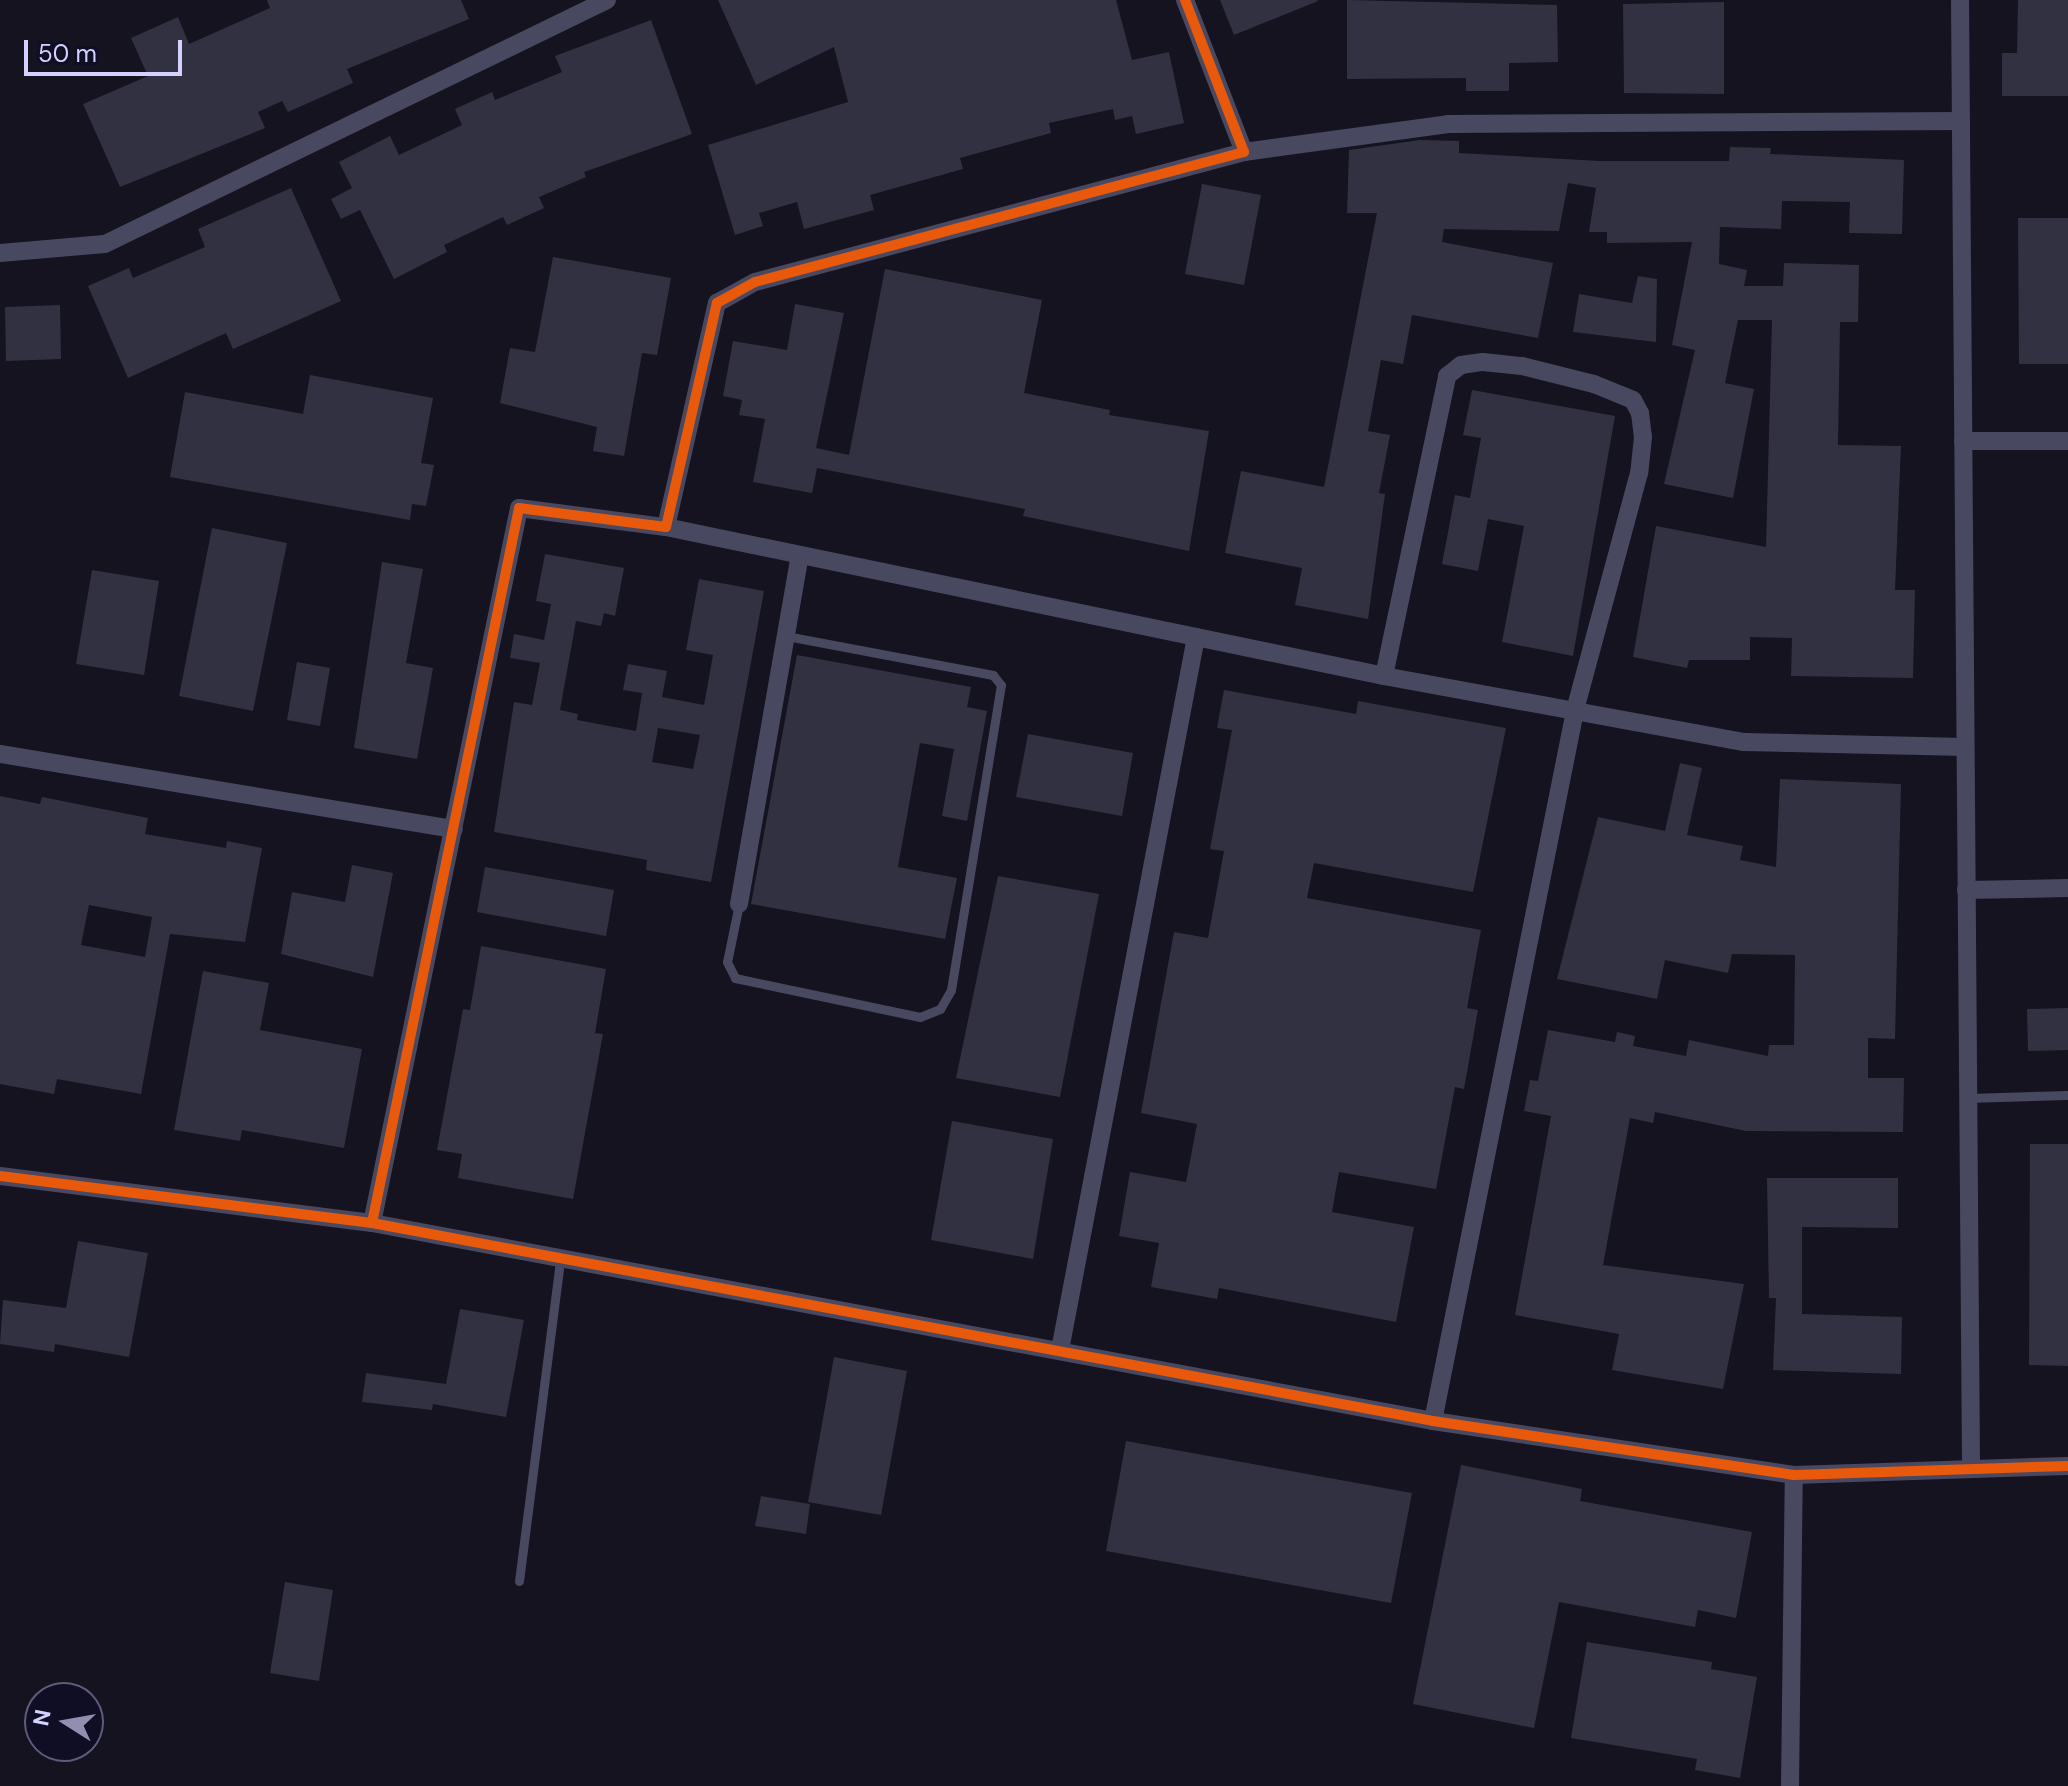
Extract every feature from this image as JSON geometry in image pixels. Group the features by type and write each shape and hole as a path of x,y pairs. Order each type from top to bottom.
{"street":[{"path":"0,253 105,244 607,0"},
{"path":"1185,0 1244,152"},
{"path":"1960,0 1971,1468"},
{"path":"666,527 717,303 755,282 1244,152 1448,124 1961,121"},
{"path":"1384,676 1447,376 1461,365 1483,362 1522,366 1619,392 1640,413 1639,473 1575,711 1433,1421"},
{"path":"1963,441 2068,441"},
{"path":"372,1223 519,508 666,527 1384,676 1744,742 1965,747"},
{"path":"739,904 800,555"},
{"path":"1060,1350 1196,637"},
{"path":"0,754 454,829"},
{"path":"1966,890 2068,888"},
{"path":"0,1176 372,1223 561,1255 1433,1421 1794,1475 2068,1466"},
{"path":"1790,1786 1794,1475"}],"lane":[{"path":"739,904 727,962 735,978 920,1017 946,1000 1001,685 993,675 786,636"},
{"path":"1968,1098 2068,1095"},
{"path":"519,1581 561,1255"}],"building":[{"path":"267,0 461,0 469,19 347,69 353,83 288,112 282,101 258,112 265,128 120,187 83,104 148,76 131,38 178,17 189,44 270,8"},
{"path":"718,0 1116,0 1132,60 1169,52 1184,123 1136,134 1132,116 1115,120 1113,109 1049,123 1051,133 960,158 963,169 870,195 874,210 804,229 797,202 759,213 763,226 735,235 708,145 848,102 834,47 756,85"},
{"path":"1220,0 1317,0 1318,1 1234,35"},
{"path":"1347,0 1557,5 1558,62 1509,63 1509,91 1466,91 1466,78 1347,79"},
{"path":"2018,0 2068,0 2068,96 2002,96 2002,53 2017,53"},
{"path":"1724,2 1724,94 1624,93 1623,4"},
{"path":"651,20 692,134 584,172 586,177 539,197 544,208 507,225 503,217 444,245 447,252 394,279 360,210 341,219 331,199 352,188 339,162 390,136 399,155 462,125 455,109 492,92 495,100 562,72 555,56"},
{"path":"1420,140 1459,141 1459,153 1599,161 1729,161 1730,147 1771,148 1770,154 1904,160 1902,234 1849,233 1850,202 1782,201 1781,229 1720,227 1719,264 1747,270 1744,286 1783,286 1784,263 1859,265 1858,322 1840,322 1838,445 1901,446 1895,590 1915,590 1913,678 1791,676 1792,638 1750,637 1750,660 1689,660 1687,668 1633,657 1656,526 1766,547 1772,320 1738,320 1725,383 1754,389 1733,498 1664,484 1695,350 1672,345 1692,242 1607,243 1607,232 1589,232 1596,188 1568,183 1559,231 1444,229 1442,242 1553,263 1538,338 1412,315 1403,364 1381,360 1368,431 1390,435 1379,493 1385,494 1368,619 1295,605 1302,568 1225,553 1241,471 1324,487 1377,213 1347,213 1349,150"},
{"path":"1202,184 1261,195 1244,285 1185,274"},
{"path":"291,188 341,301 233,349 226,333 128,378 88,286 129,268 133,278 205,247 198,229"},
{"path":"2018,218 2068,218 2068,364 2019,364"},
{"path":"553,257 671,278 657,355 642,353 624,456 593,451 597,427 500,403 510,348 535,352"},
{"path":"885,269 1042,300 1024,393 1110,410 1109,415 1209,431 1189,551 1023,516 1025,509 817,468 812,493 753,482 765,419 739,415 742,400 723,396 733,341 787,350 795,304 844,313 816,448 849,455"},
{"path":"1638,276 1657,279 1656,342 1573,332 1579,294 1632,303"},
{"path":"60,305 61,359 6,361 5,307"},
{"path":"310,375 433,398 421,463 434,465 426,506 412,504 410,520 170,477 185,392 303,414"},
{"path":"1472,390 1615,416 1573,656 1502,642 1524,526 1488,519 1478,571 1442,564 1455,495 1470,498 1481,438 1463,435"},
{"path":"212,528 287,543 253,711 179,696"},
{"path":"545,554 624,568 615,616 604,613 601,626 576,621 560,710 578,714 577,720 636,731 642,693 623,690 628,664 667,671 662,697 704,705 713,655 686,650 699,579 764,591 711,882 646,870 647,860 494,832 514,702 532,705 540,663 510,658 514,634 544,640 551,604 536,601","holes":["658,728 700,735 693,769 652,762"]},
{"path":"382,562 423,569 406,663 433,668 417,759 354,748"},
{"path":"92,570 159,581 144,675 76,664"},
{"path":"797,655 971,687 967,707 987,711 967,821 942,816 954,749 920,743 898,867 957,878 945,939 751,904"},
{"path":"297,662 330,668 320,726 287,720"},
{"path":"1224,690 1356,714 1358,701 1506,728 1473,892 1314,863 1307,898 1481,930 1467,1008 1478,1010 1464,1089 1455,1087 1436,1189 1339,1172 1332,1212 1414,1227 1396,1322 1219,1288 1217,1299 1151,1287 1159,1243 1119,1236 1130,1172 1186,1182 1197,1124 1141,1113 1174,932 1208,938 1224,851 1210,849 1232,730 1217,728"},
{"path":"1028,734 1133,753 1122,816 1016,797"},
{"path":"1680,763 1702,768 1687,835 1743,846 1740,860 1776,867 1780,779 1901,784 1895,1039 1868,1038 1868,1078 1904,1078 1903,1132 1746,1131 1655,1112 1653,1123 1630,1118 1603,1265 1744,1284 1723,1389 1612,1370 1619,1334 1515,1315 1551,1116 1524,1111 1530,1080 1538,1081 1548,1030 1615,1042 1617,1032 1635,1036 1633,1046 1686,1056 1689,1040 1768,1056 1769,1045 1794,1045 1795,955 1732,954 1728,973 1665,960 1657,999 1557,979 1598,817 1665,831"},
{"path":"0,796 40,804 42,797 148,818 145,834 226,848 227,841 262,848 245,942 170,934 141,1094 57,1079 54,1094 0,1084","holes":["89,905 152,917 145,957 81,945"]},
{"path":"352,865 393,873 373,977 281,954 292,892 345,902"},
{"path":"485,867 614,890 606,936 477,912"},
{"path":"998,876 1099,894 1060,1097 956,1078"},
{"path":"481,946 606,969 595,1033 603,1034 573,1199 458,1178 462,1154 437,1150 463,1009 470,1010"},
{"path":"203,971 269,983 260,1030 362,1049 344,1148 242,1130 240,1141 174,1130"},
{"path":"2068,1008 2068,1050 2028,1051 2027,1009"},
{"path":"952,1121 1053,1139 1033,1259 931,1240"},
{"path":"2030,1144 2068,1144 2068,1366 2029,1365"},
{"path":"1767,1178 1898,1178 1898,1228 1802,1227 1802,1314 1902,1317 1901,1374 1773,1370 1776,1298 1769,1298"},
{"path":"78,1241 148,1253 129,1357 55,1344 54,1352 0,1344 3,1300 66,1308"},
{"path":"460,1309 524,1320 506,1417 433,1404 432,1410 362,1402 366,1373 446,1384"},
{"path":"834,1357 907,1371 881,1515 808,1502"},
{"path":"1126,1441 1412,1493 1391,1603 1106,1551"},
{"path":"1461,1465 1582,1489 1580,1501 1752,1532 1736,1618 1698,1610 1695,1627 1559,1602 1534,1728 1413,1704"},
{"path":"761,1496 810,1504 806,1534 755,1526"},
{"path":"285,1582 333,1590 319,1681 270,1673"},
{"path":"1587,1642 1712,1662 1711,1669 1757,1677 1740,1778 1695,1770 1697,1759 1571,1738"}],"cycle path":[{"path":"372,1223 519,508 666,527 717,303 755,282 1244,152 1185,0"},
{"path":"0,1176 372,1223 1433,1421 1794,1475 2068,1466"}]}
